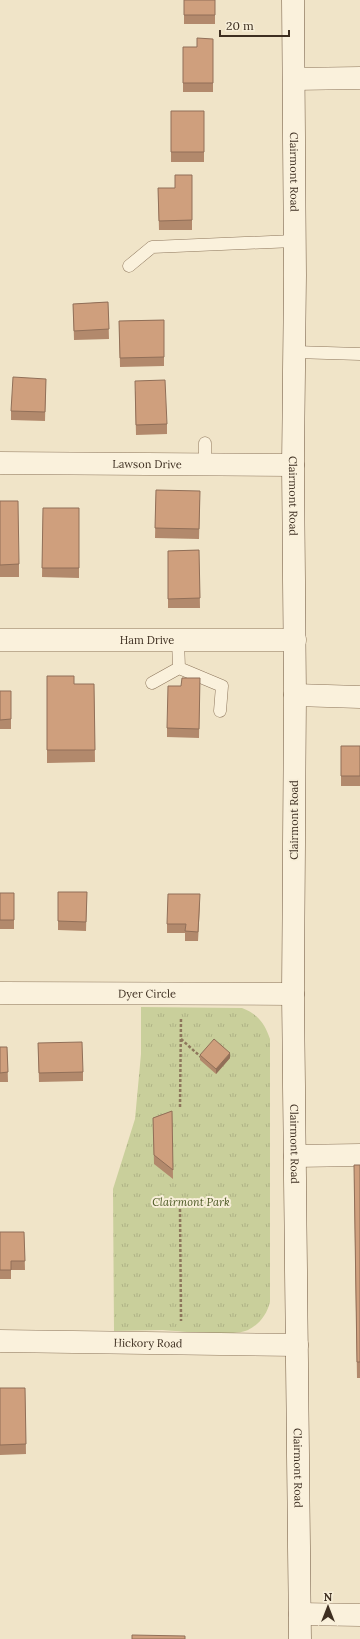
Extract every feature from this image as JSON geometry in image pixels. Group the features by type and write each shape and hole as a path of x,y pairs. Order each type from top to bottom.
{"main road":[{"name":"Clairmont Road","path":"293,0 293,465 295,640 293,994 300,1639"},
{"path":"294,79 360,78"},
{"name":"Lawson Drive","path":"0,463 205,454 293,465"},
{"name":"Ham Drive","path":"0,640 295,640"},
{"path":"295,695 360,697"},
{"name":"Dyer Circle","path":"0,993 293,994"},
{"path":"295,1156 360,1155"},
{"name":"Hickory Road","path":"0,1341 296,1345"},
{"path":"300,1614 360,1615"}],"lane":[{"path":"129,266 152,247 294,241"},
{"path":"294,352 360,354"},
{"path":"178,640 179,668"},
{"path":"152,683 179,668"},
{"path":"179,668 222,686 220,711"}],"path":[{"path":"180,1106 181,1014"},
{"path":"181,1039 202,1058"},
{"path":"180,1209 181,1322"}],"green space":[{"name":"Clairmont Park","path":"141,1007 242,1008 257,1016 266,1029 270,1039 270,1302 267,1311 262,1318 256,1325 248,1330 231,1333 160,1330 114,1331 113,1189 135,1119 141,1054"}],"building":[{"path":"184,0 215,0 215,15 184,15"},
{"path":"197,38 213,39 213,83 183,83 183,47 197,47"},
{"path":"171,111 204,111 204,152 171,152"},
{"path":"175,175 192,175 192,220 159,221 158,188 175,188"},
{"path":"108,302 109,329 74,331 73,304"},
{"path":"164,320 164,357 120,358 119,321"},
{"path":"13,377 46,379 45,412 11,411"},
{"path":"165,380 167,424 136,425 135,381"},
{"path":"156,490 200,491 199,529 155,528"},
{"path":"0,501 18,501 19,564 0,565"},
{"path":"43,508 79,508 79,568 42,568"},
{"path":"199,550 200,598 168,599 168,551"},
{"path":"47,676 74,676 74,684 94,684 95,750 47,750"},
{"path":"182,678 200,678 199,729 167,728 168,686 181,686"},
{"path":"0,691 11,691 11,719 0,720"},
{"path":"341,746 360,746 360,776 341,776"},
{"path":"58,892 87,892 86,922 58,921"},
{"path":"0,893 14,893 14,920 0,920"},
{"path":"168,894 200,894 198,932 185,931 186,924 167,924"},
{"path":"214,1039 230,1053 216,1069 200,1055"},
{"path":"82,1042 83,1072 39,1073 38,1043"},
{"path":"0,1047 7,1047 8,1072 0,1073"},
{"path":"172,1111 173,1170 154,1155 153,1118"},
{"path":"354,1165 360,1165 360,1362 357,1362"},
{"path":"0,1232 24,1232 25,1261 11,1261 11,1270 0,1270"},
{"path":"0,1388 25,1388 26,1444 0,1445"},
{"path":"132,1635 185,1636 185,1639 132,1639"}]}
